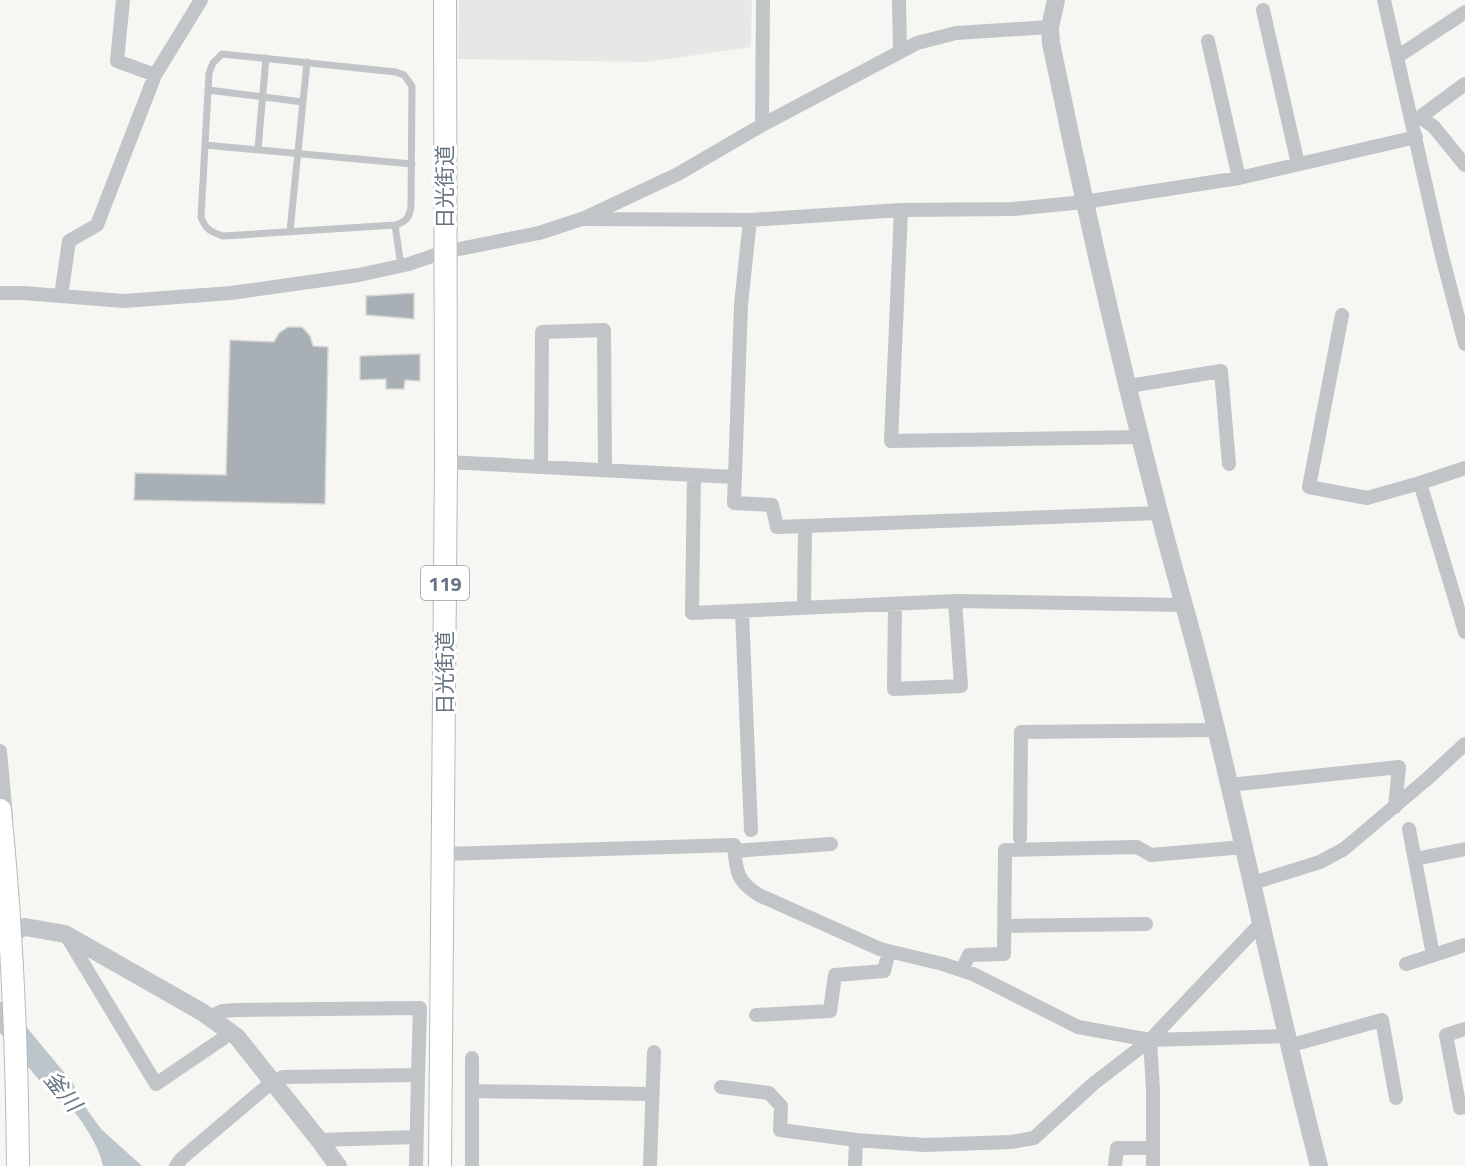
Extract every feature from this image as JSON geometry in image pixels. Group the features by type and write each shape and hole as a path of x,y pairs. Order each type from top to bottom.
{"highway":[{"name":"日光街道","path":"440,1166 446,462 445,0"},
{"path":"0,810 12,960 18,1166"}],"street":[{"path":"123,0 117,61 155,75"},
{"path":"61,296 69,241 97,225 155,75 201,0"},
{"path":"762,0 762,125"},
{"path":"899,0 900,52"},
{"path":"1056,0 1050,27 1051,43 1084,202 1159,513 1216,730 1287,1041 1319,1166"},
{"path":"1384,0 1416,126 1441,252 1465,344"},
{"path":"1263,10 1298,164"},
{"path":"1397,57 1465,12"},
{"path":"0,293 23,292 123,301 231,293 359,275 401,266 444,252 539,234 582,219 678,174 762,125 917,43 956,33 1050,27"},
{"path":"1208,41 1239,178"},
{"path":"1416,126 1465,84"},
{"path":"582,219 750,220 901,210 1014,209 1084,202 1239,178 1298,164 1416,126 1434,127 1465,165"},
{"path":"901,210 891,441 1141,437"},
{"path":"750,220 741,305 734,503 772,505 777,527 1159,513"},
{"path":"1342,315 1309,486 1367,498 1465,468"},
{"path":"541,467 542,332 604,330 605,470"},
{"path":"1129,386 1221,371 1229,464"},
{"path":"446,462 734,477"},
{"path":"694,475 692,613 955,602 1184,605"},
{"path":"1420,483 1465,632"},
{"path":"804,607 805,526"},
{"path":"895,604 894,688 961,686 955,602"},
{"path":"742,611 751,830"},
{"path":"1020,838 1021,732 1216,730"},
{"path":"1252,883 1320,861 1344,849 1465,744"},
{"path":"0,751 9,933 26,1166"},
{"path":"1229,785 1399,767 1395,807"},
{"path":"1409,829 1434,955"},
{"path":"734,851 831,844"},
{"path":"443,854 734,845 736,868 745,887 759,895 880,949 973,974 1077,1027 1150,1040 1287,1041 1382,1020 1396,1098"},
{"path":"962,970 969,955 1004,954 1005,850 1137,847 1151,855 1244,847"},
{"path":"1415,859 1465,849"},
{"path":"721,1087 769,1093 781,1106 780,1130 856,1140 925,1145 1011,1142 1034,1137 1093,1084 1150,1040 1261,923"},
{"path":"1004,926 1146,924"},
{"path":"9,933 25,927 65,934 210,1017 237,1037 338,1166"},
{"path":"65,934 156,1084 231,1033"},
{"path":"1406,964 1465,945"},
{"path":"756,1015 830,1011 835,975 884,971 889,951"},
{"path":"210,1017 222,1011 236,1010 420,1008 416,1166"},
{"path":"1465,1029 1446,1035 1460,1108 1465,1107"},
{"path":"1150,1040 1153,1166"},
{"path":"650,1166 654,1052"},
{"path":"472,1058 472,1166"},
{"path":"176,1166 181,1159 272,1082 283,1077 418,1076"},
{"path":"472,1091 652,1094"},
{"path":"319,1140 416,1137"},
{"path":"855,1166 856,1140"},
{"path":"1115,1166 1117,1148 1153,1148"}],"lane":[{"path":"222,54 266,57 396,72 404,75 412,86 410,215 405,222 395,225 223,236 211,232 204,226 201,217 209,73 213,63 222,54"},
{"path":"258,149 266,57"},
{"path":"290,231 307,62"},
{"path":"208,90 303,102"},
{"path":"205,145 411,164"},
{"path":"395,225 401,266"}],"shaded area":[{"path":"459,0 752,0 751,47 647,62 458,59"}],"water":[{"path":"51,1059 101,1129 142,1166 103,1166 100,1154 86,1128 40,1068"}],"building":[{"path":"414,293 414,319 366,315 366,296"},
{"path":"288,327 302,327 310,336 313,346 328,347 325,504 134,500 135,473 226,475 230,340 274,342 279,333"},
{"path":"420,354 420,381 405,380 404,389 386,389 386,379 360,380 360,356"}],"waterway":[{"name":"釜川","path":"0,1014 63,1090"}]}
